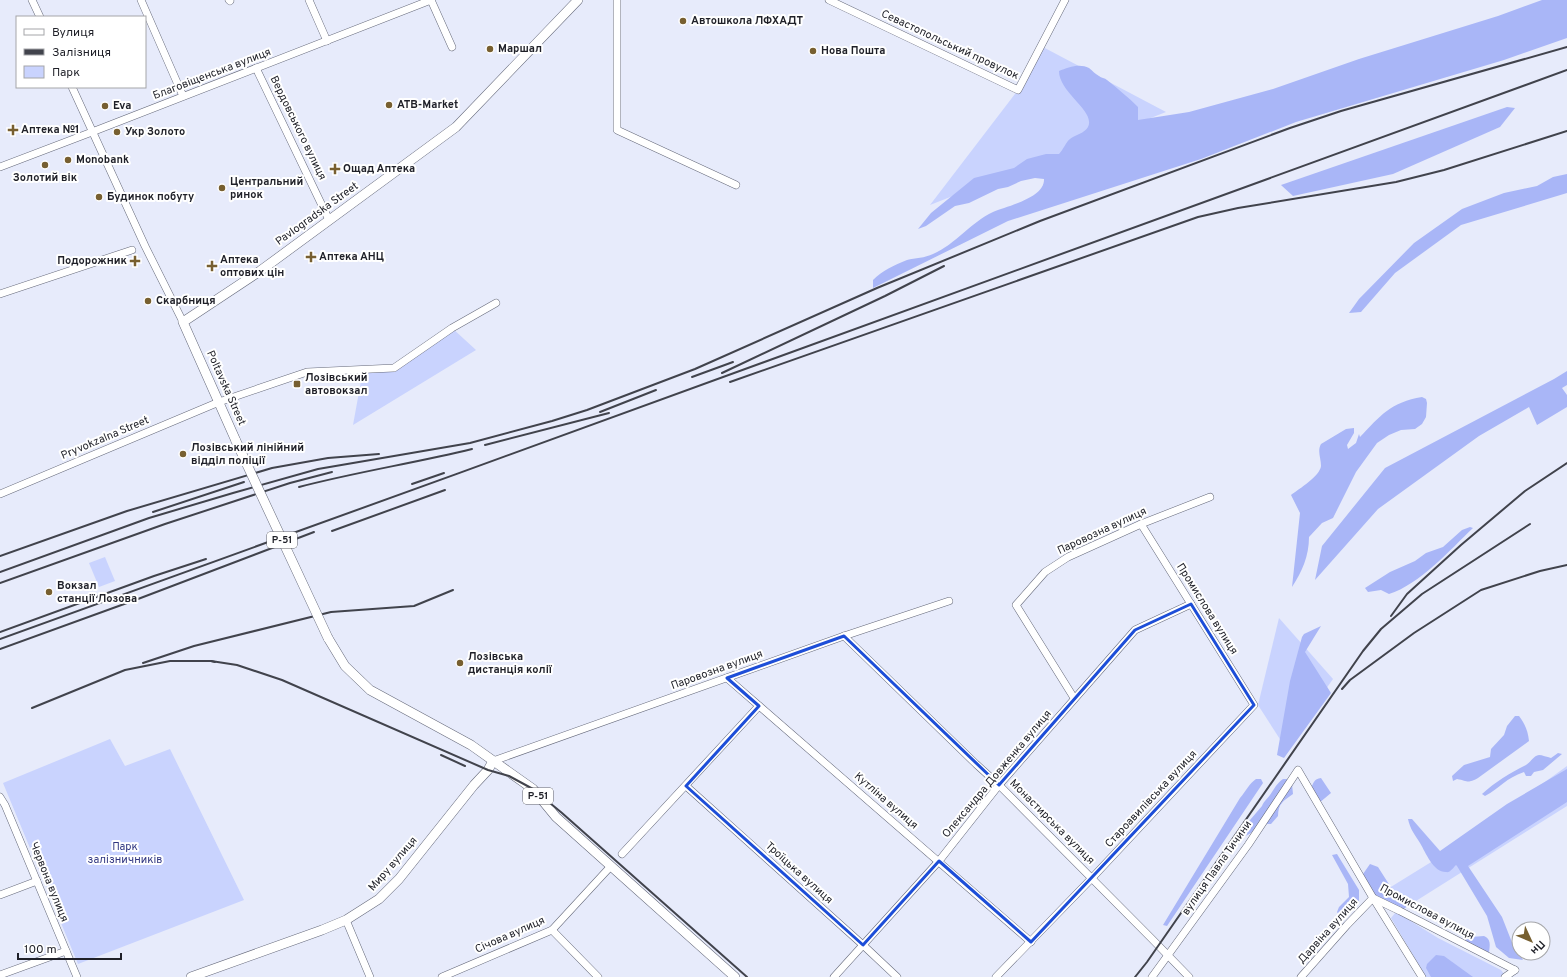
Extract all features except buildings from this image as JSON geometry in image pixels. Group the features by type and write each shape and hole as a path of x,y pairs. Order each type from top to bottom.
{"main road":[{"name":"Pavlogradska Street","path":"183,322 260,271 456,127 578,0"},
{"name":"Poltavska Street","path":"183,322 236,441 328,638 345,666 370,690 471,745 493,761"},
{"name":"Р-51","path":"493,761 533,789 556,817 735,977"},
{"name":"Миру вулиця","path":"191,977 322,930 346,920 379,899 399,879 474,785 488,770 493,761"}],"street":[{"path":"32,0 40,16"},
{"path":"141,0 183,96"},
{"path":"309,0 327,41"},
{"path":"431,0 452,47"},
{"name":"Благовіщенська вулиця","path":"0,167 431,0"},
{"path":"618,0 617,130 736,185"},
{"name":"Севастопольський провулок","path":"829,0 1018,90 1065,0"},
{"name":"Вердовського вулиця","path":"256,68 330,220"},
{"path":"72,88 145,246 183,322"},
{"path":"0,294 132,250"},
{"name":"Pryvokzalna Street","path":"0,494 219,402 307,372 394,368 452,328 496,303"},
{"name":"Паровозна вулиця","path":"1074,698 1016,605 1045,572 1068,557 1141,524 1210,497"},
{"name":"Промислова вулиця","path":"1141,524 1254,705"},
{"name":"Паровозна вулиця","path":"493,761 844,636 949,601"},
{"name":"Олександра Довженка вулиця","path":"834,977 939,861 999,785 1135,630 1191,604"},
{"name":"Монастирська вулиця","path":"844,636 971,760 999,785 1188,977"},
{"name":"Кутліна вулиця","path":"727,678 1031,942"},
{"name":"Староавилівська вулиця","path":"996,977 1092,878 1254,705"},
{"path":"622,854 759,706"},
{"name":"Промислова вулиця","path":"1298,770 1373,898 1517,974"},
{"name":"вулиця Павла Тичини","path":"1152,977 1248,845 1298,770"},
{"name":"Троїцька вулиця","path":"686,786 897,977"},
{"name":"Червона вулиця","path":"0,797 77,977"},
{"name":"Січова вулиця","path":"442,977 552,930 611,866"},
{"path":"0,895 36,881"},
{"name":"Дарвіна вулиця","path":"1301,977 1373,898 1422,977"},
{"path":"346,920 370,977"},
{"path":"552,930 598,977"},
{"path":"0,975 66,951"},
{"path":"1505,977 1517,974"}],"highlighted area":[{"path":"1191,604 1254,705 1031,942 939,861 863,945 686,786 759,706 727,678 844,636 999,785 1135,630"}],"green space":[{"path":"1041,46 1166,112 930,205 1018,90"},
{"path":"452,328 476,350 353,425 363,370 394,368"},
{"path":"105,557 115,581 99,587 89,563"},
{"path":"1279,618 1333,679 1285,747 1258,705"},
{"name":"Парк залізничників","path":"110,739 125,766 170,749 244,900 78,964 3,783"},
{"path":"1567,766 1567,806 1400,911 1373,898 1449,851"},
{"path":"1396,912 1438,938 1501,970 1504,974 1500,977 1426,977 1391,918"}],"shaded area":[{"path":"1542,0 1567,0 1567,38 1504,60 1296,122 1201,159 1008,221 873,288 873,280 888,268 907,260 930,255 941,250 985,216 1032,196 1043,186 1044,179 1035,178 1021,181 1008,187 998,189 969,203 955,206 926,226 918,229 931,213 974,178 1014,168 1027,159 1046,154 1059,154 1070,139 1087,129 1089,121 1087,115 1065,87 1059,71 1078,66 1089,68 1107,80 1138,107 1138,120 1189,112 1273,89 1359,59 1498,16"},
{"path":"1507,107 1515,108 1500,127 1393,174 1293,196 1281,185"},
{"path":"1567,174 1567,193 1461,225 1395,273 1361,312 1349,313 1359,299 1414,243 1462,209 1504,193 1537,186 1553,177"},
{"path":"1567,371 1567,385 1562,388 1567,395 1567,407 1537,425 1529,407 1479,436 1378,509 1315,580 1322,546 1385,468"},
{"path":"1422,397 1426,399 1427,403 1426,417 1422,424 1415,429 1401,430 1389,435 1377,443 1356,472 1333,518 1322,523 1309,537 1308,551 1304,564 1292,587 1300,513 1291,495 1309,482 1320,470 1319,449 1321,444 1346,429 1354,428 1354,433 1347,445 1348,449 1356,443 1359,434 1360,437 1380,416 1394,406 1411,399"},
{"path":"1470,527 1473,528 1445,556 1412,583 1389,594 1381,590 1368,592 1365,588 1390,572 1415,561 1426,553 1443,547 1462,530"},
{"path":"1321,626 1305,652 1331,693 1284,758 1277,755 1290,681 1302,637 1304,634"},
{"path":"1515,716 1519,716 1523,722 1529,741 1478,778 1469,781 1457,779 1453,781 1452,776 1464,765 1490,757 1491,749 1504,735 1507,726"},
{"path":"1558,753 1562,754 1543,770 1534,772 1531,776 1526,776 1524,772 1518,774 1485,796 1482,794 1503,778 1526,765 1537,756 1540,755 1551,758"},
{"path":"1567,769 1567,802 1468,866 1502,917 1511,940 1511,958 1496,947 1487,916 1457,866 1456,865 1449,872 1437,869 1427,857 1410,826 1408,819 1412,819 1440,851 1507,804"},
{"path":"1321,778 1331,793 1319,803 1311,789 1315,780"},
{"path":"1256,779 1261,779 1263,783 1167,926 1163,925 1240,798 1249,785"},
{"path":"1283,779 1287,779 1292,784 1293,794 1282,803 1279,808 1278,816 1271,824 1261,825 1249,834 1245,836 1243,835 1244,827 1262,806 1277,784"},
{"path":"1337,854 1359,890 1359,903 1340,917 1337,912 1339,907 1349,897 1348,884 1332,855"},
{"path":"1370,864 1378,867 1406,907 1404,909 1401,909 1375,895 1363,878 1363,874"},
{"path":"1484,936 1490,942 1489,952 1487,953 1463,941 1471,937"},
{"path":"1436,955 1444,956 1473,977 1431,977 1426,968 1427,964"}],"railway":[{"path":"0,572 149,518 318,469 470,443 587,410 695,369 877,288 1040,221 1290,128 1341,111 1567,47"},
{"path":"0,639 1567,70"},
{"path":"730,382 1198,217 1238,208 1396,182 1444,170 1567,131"},
{"path":"722,373 885,296 944,266"},
{"path":"692,377 733,362"},
{"path":"600,412 656,390"},
{"path":"485,445 609,413"},
{"path":"299,487 472,449"},
{"path":"0,556 127,511 272,468 328,458 379,454"},
{"path":"1391,616 1407,594 1461,545 1525,491 1567,463"},
{"path":"0,583 165,524 290,483 332,472"},
{"path":"412,484 444,473"},
{"path":"153,512 244,482"},
{"path":"332,531 445,490"},
{"path":"1135,977 1147,962 1363,651 1381,629 1422,594 1530,524"},
{"path":"0,649 138,599 314,532"},
{"path":"0,632 154,576 206,559"},
{"path":"1342,689 1350,680 1414,633 1481,590 1540,571 1567,565"},
{"path":"143,663 194,646 331,612 414,606 453,590"},
{"path":"32,708 125,670 170,661 215,662"},
{"path":"211,661 237,665 282,680 488,770 509,776 533,789 747,977"},
{"path":"441,755 465,766"}],"place":[{"name":"Автошкола ЛФХАДТ","path":"683,21"},
{"name":"Маршал","path":"490,49"},
{"name":"Нова Пошта","path":"813,51"},
{"name":"ATB-Market","path":"389,105"},
{"name":"Eva","path":"105,106"},
{"name":"Аптека №1","path":"13,130"},
{"name":"Укр Золото","path":"117,132"},
{"name":"Monobank","path":"68,160"},
{"name":"Золотий вік","path":"45,165"},
{"name":"Ощад Аптека","path":"335,169"},
{"name":"Центральний ринок","path":"222,188"},
{"name":"Будинок побуту","path":"99,197"},
{"name":"Аптека АНЦ","path":"311,257"},
{"name":"Подорожник","path":"135,261"},
{"name":"Аптека оптових цін","path":"212,266"},
{"name":"Скарбниця","path":"148,301"},
{"name":"Лозівський автовокзал","path":"297,384"},
{"name":"Лозівський лінійний відділ поліції","path":"183,454"},
{"name":"Вокзал станції Лозова","path":"49,592"},
{"name":"Лозівська дистанція колії","path":"460,663"}]}
